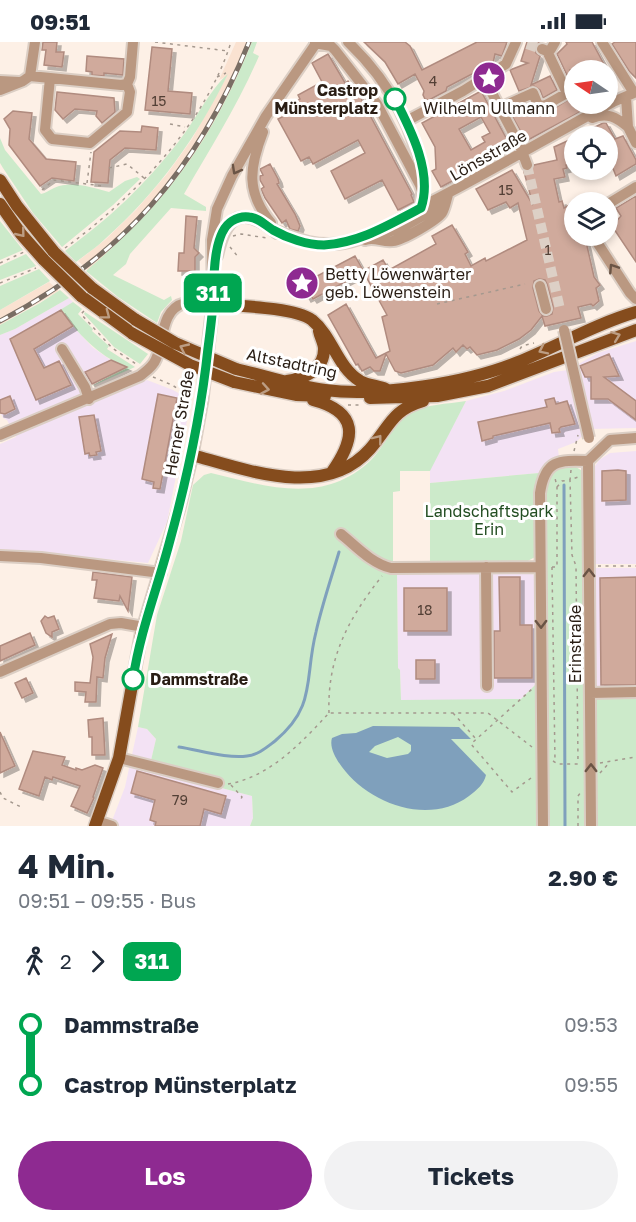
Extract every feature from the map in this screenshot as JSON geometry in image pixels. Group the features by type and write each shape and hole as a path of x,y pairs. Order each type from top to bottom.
{"main road":[{"name":"Altstadtring","path":"0,180 17,206 92,288 136,320 175,343 236,369 327,390 360,392 435,384 499,369 603,323 636,312"},
{"name":"Altstadtring","path":"0,204 41,263 133,334 190,365 234,382 296,395 364,399 437,396 488,386 636,330"},
{"path":"213,304 298,313 311,320 326,334 341,362 353,376 368,384 386,389"},
{"name":"Herner Straße","path":"96,824 119,758 136,655 161,573 192,455 202,400 213,304"},
{"path":"284,381 302,378 317,369 324,350 318,327"},
{"path":"296,395 328,404 340,411 347,422 350,436 348,445 332,472"},
{"path":"192,455 275,475 313,477 344,469 361,458 403,408 437,396"}],"street":[{"path":"30,76 35,42"},
{"path":"126,84 130,77 133,42"},
{"path":"348,42 380,76 393,94 410,130 424,183 425,192 421,208"},
{"path":"500,108 533,93 538,105 544,106 567,93 545,50 552,49 555,42"},
{"path":"602,42 632,94 628,127 636,143"},
{"path":"316,43 331,46 335,50 377,104 420,185 421,208"},
{"name":"Herner Straße","path":"213,304 212,240 217,209 232,176 266,116 316,43"},
{"path":"412,118 506,64 521,43"},
{"path":"0,90 30,76 126,84"},
{"path":"50,78 45,130 52,139 90,143 127,112 129,92 126,84"},
{"path":"484,78 523,152 527,165"},
{"path":"0,81 19,82"},
{"name":"Lönsstraße","path":"277,102 255,154 251,179 256,200 272,224 291,240 323,245 346,242 373,233 421,208 447,199 574,123 632,94"},
{"name":"Lönsstraße","path":"574,123 605,115 615,117 628,127"},
{"path":"618,198 636,187"},
{"path":"373,233 398,230 447,199"},
{"name":"Lönsstraße","path":"214,270 221,235 229,223 241,217 259,220 291,240 320,249 347,247 370,238 393,242 433,222 441,214 447,199"},
{"path":"599,246 636,299"},
{"path":"540,286 546,309"},
{"path":"0,435 140,376 152,366 157,358 167,318 179,305 192,302 213,304"},
{"path":"564,330 584,416 582,434"},
{"path":"62,349 85,387 89,399"},
{"path":"550,466 565,461 588,461 610,440 636,438"},
{"name":"Erinstraße","path":"588,461 591,826"},
{"name":"Erinstraße","path":"543,826 540,493 544,473 550,466"},
{"path":"341,534 371,559 391,568 540,567"},
{"path":"0,556 41,558 161,573"},
{"path":"486,567 487,686"},
{"path":"0,672 110,624 121,622 144,627"},
{"path":"590,693 636,692"},
{"path":"119,758 218,783"},
{"path":"96,824 112,826"}],"path":[{"path":"155,42 228,51"},
{"path":"59,251 95,226 144,179 186,128 217,77 231,42"},
{"path":"217,77 226,73"},
{"path":"170,124 186,128"},
{"path":"87,184 92,147 90,143"},
{"path":"109,168 127,164 144,179"},
{"path":"42,190 54,180 103,186"},
{"path":"232,236 241,234 291,240"},
{"path":"0,263 26,251"},
{"path":"0,283 41,263"},
{"path":"213,304 237,280"},
{"path":"437,304 525,284"},
{"path":"81,314 112,348 135,364"},
{"path":"518,353 522,346 534,343"},
{"path":"150,375 191,396"},
{"path":"573,458 582,434"},
{"path":"550,466 557,487 557,567 552,567 555,762"},
{"path":"571,466 572,555 576,566 578,764"},
{"path":"557,487 562,481 585,474"},
{"path":"576,566 636,566"},
{"path":"218,783 231,784 262,771 292,753 329,713 329,687 338,649 353,616 378,581 391,568"},
{"path":"543,776 529,778 512,792 471,744 554,668"},
{"path":"329,713 488,713 499,719 533,748 542,752"},
{"path":"453,713 476,739"},
{"path":"561,764 636,758"},
{"path":"231,784 242,797 241,799"},
{"path":"0,792 3,798 21,807"},
{"path":"578,826 578,796 581,792"}],"shaded area":[{"path":"236,42 252,42 229,96 204,141 155,207 88,270 78,261 105,240 136,210 167,174 192,139 227,76 219,80"},
{"path":"49,282 59,291 0,325 0,310"},
{"path":"69,298 73,302 61,310 73,326 92,347 112,361 126,367 90,385 96,402 147,380 191,400 167,522 148,563 0,549 0,444 16,437 0,412 0,335 15,329"},
{"path":"636,341 636,428 590,429 576,442 558,449 559,457 544,465 539,473 430,483 430,469 466,401 504,391 554,372 568,370 598,353"},
{"path":"636,451 636,564 592,564 592,471 599,460 610,453"},
{"path":"592,568 636,568 636,698 593,699 595,611"},
{"path":"530,571 536,578 538,590 536,660 539,681 521,699 401,701 400,670 398,668 397,573"},
{"path":"138,727 147,729 156,739 149,769 252,796 253,818 250,826 110,826 125,787"}],"green space":[{"path":"252,42 257,42 253,53 259,56 251,74 184,194 206,207 206,211 171,208 130,254 126,264 113,275 164,300 171,296 172,300 161,312 157,323 118,297 86,271 141,220 184,168 220,110"},
{"path":"228,74 203,120 159,183 124,221 76,262 65,251 98,226 153,173 185,133 221,80"},
{"path":"0,138 5,150 41,194 68,185 109,192 125,181 137,177 140,179 113,205 62,247 33,213 0,163"},
{"path":"0,221 23,250 0,260"},
{"path":"26,254 36,266 0,280 0,266"},
{"path":"39,269 50,281 0,310 0,286"},
{"path":"60,290 69,298 15,329 0,335 0,325"},
{"path":"73,302 82,309 78,314 109,346 107,349 135,367 90,387 126,367 89,343 60,310"},
{"path":"85,312 148,354 140,364 114,347 84,314"},
{"name":"Landschaftspark Erin","path":"466,401 430,471 400,471 400,491 393,492 393,564 397,573 398,668 400,670 401,700 521,699 539,681 540,826 250,826 253,818 252,796 149,769 156,739 147,729 138,727 157,615 181,541 193,485 204,475 211,473 252,483 294,489 314,488 333,483 353,474 371,460 408,414 429,406"},
{"name":"Landschaftspark Erin","path":"561,466 576,467 584,472 589,826 545,826 543,488 552,471"},
{"name":"Landschaftspark Erin","path":"539,473 535,494 537,544 535,557 524,563 430,564 430,483"},
{"path":"636,698 636,826 594,826 593,699"}],"water":[{"path":"373,726 459,727 471,739 451,739 486,775 485,778 475,791 453,805 418,810 401,807 368,791 354,780 337,760 332,749 332,738 342,734 356,733","holes":["398,737 411,745 411,751 408,754 387,758 369,752 375,746"]}],"building":[{"path":"43,42 57,42 56,52 64,52 62,67 44,65 46,50 42,50"},
{"path":"364,42 405,42 410,46 422,70 477,42 507,42 502,56 495,54 493,63 447,87 446,91 429,100 425,99 424,91 415,74 398,84 385,62"},
{"path":"527,42 540,42 535,47 536,53 540,56 531,85 550,76 557,90 543,98 540,90 534,86 519,91 510,70 528,63 521,61"},
{"path":"566,42 592,42 602,60 564,60 564,69 557,54 567,44"},
{"path":"636,42 636,78 612,44"},
{"path":"152,47 172,49 168,91 192,93 190,114 145,110"},
{"path":"328,54 345,83 348,81 355,93 357,91 412,194 414,202 398,210 382,180 345,199 331,171 365,153 358,140 313,164 309,157 301,161 278,119 292,112 289,106 300,99 298,95 322,82 312,63"},
{"path":"87,56 124,59 123,75 104,73 104,76 92,75 92,72 86,71"},
{"path":"481,91 512,149 441,187 432,171 436,169 435,147 422,123","holes":["481,117 490,133 482,137 485,142 471,150 459,129"]},
{"path":"57,92 114,98 115,112 102,123 96,116 97,111 75,109 63,119 55,110"},
{"path":"564,102 564,114 576,114 526,141 510,112 529,103 534,111 547,113"},
{"path":"13,111 32,113 29,139 46,159 76,162 74,181 52,178 40,186 9,145 10,129 4,119"},
{"path":"142,126 158,128 156,150 125,148 110,160 108,183 91,182 94,152 120,131 141,132"},
{"path":"623,136 636,164 618,175 618,138"},
{"path":"564,142 564,177 554,179 559,202 562,201 564,208 564,246 587,246 594,277 600,285 596,288 599,301 593,306 591,304 578,307 581,318 545,326 542,316 531,330 497,350 477,355 470,347 467,349 463,345 456,352 453,348 433,365 401,373 395,371 386,354 380,371 374,371 370,367 362,371 358,364 356,365 328,315 346,304 376,358 390,351 382,317 387,315 363,271 383,260 389,270 436,244 432,236 452,225 468,252 465,254 471,266 527,240 518,203 510,208 506,202 488,210 476,189 512,170 533,205 524,172 530,172 534,165 557,160 554,147","holes":["539,279 545,280 553,307 552,314 543,316 539,311 533,288 534,281"]},
{"path":"270,164 278,179 277,184 295,214 300,226 298,231 290,229 286,220 282,223 261,189 264,187 260,180 260,176 263,175 260,169"},
{"path":"636,196 636,262 618,235 618,219 621,216 618,207"},
{"path":"186,216 197,217 194,248 199,253 195,257 195,271 178,271 179,253 184,253"},
{"path":"355,256 364,272 313,299 311,296 307,298 300,285"},
{"path":"61,310 73,326 34,349 44,368 59,361 71,385 36,400 10,339"},
{"path":"609,354 619,376 604,377 636,401 636,420 608,399 591,399 591,377 585,377 580,366"},
{"path":"111,360 127,367 92,384 85,372"},
{"path":"158,394 177,398 160,489 153,488 154,482 142,479"},
{"path":"10,396 15,409 5,414 0,413 0,400"},
{"path":"554,398 556,404 567,401 575,424 561,427 560,432 552,433 550,423 493,436 493,438 482,441 478,422 547,407 545,400"},
{"path":"94,415 101,451 96,452 97,455 90,456 89,453 85,454 79,417"},
{"path":"602,471 626,471 626,500 602,501"},
{"path":"93,572 132,577 128,611 120,596 119,601 94,598 97,580 92,580"},
{"path":"499,577 520,577 520,625 532,625 532,678 494,678 494,631 500,631"},
{"path":"636,577 636,685 601,685 600,578"},
{"path":"404,588 447,588 447,631 404,631"},
{"path":"45,616 48,618 54,616 59,629 52,632 52,637 46,633 41,621"},
{"path":"30,633 35,645 0,661 0,646"},
{"path":"112,634 105,658 103,678 97,677 96,702 85,702 86,692 75,691 75,682 90,683 93,657 90,644"},
{"path":"416,660 435,660 435,679 416,679"},
{"path":"26,678 33,693 22,698 15,683"},
{"path":"103,718 105,755 92,755 92,737 89,737 88,720"},
{"path":"0,732 15,766 0,773"},
{"path":"33,751 65,757 62,765 76,770 76,768 82,770 95,765 103,768 87,813 71,806 80,786 53,777 52,780 45,777 39,796 19,789"},
{"path":"137,771 226,796 221,814 204,809 200,826 155,826 156,822 150,820 155,800 131,793"}],"waterway":[{"path":"564,485 565,826"},
{"path":"179,747 239,757 251,755 266,748 288,728 297,716 307,691 316,632 339,552"}],"tunnel":[{"path":"527,44 542,49"},
{"path":"527,165 560,309"}],"railway":[{"path":"0,321 44,296 83,268 119,238 151,205 180,169 206,130 229,88 249,42"}],"bus line":[{"name":"311","path":"133,679 141,635 179,508 197,428 213,304 214,270 221,235 229,223 241,217 250,217 259,220 273,230 306,243 323,245 346,242 373,233 421,208 425,192 421,165 410,130 395,99"}],"place":[{"name":"Wilhelm Ullmann","path":"489,78"},
{"name":"Castrop Münsterplatz","path":"395,99"},
{"name":"Betty Löwenwärter geb. Löwenstein","path":"302,283"},
{"name":"Dammstraße","path":"133,679"}]}
